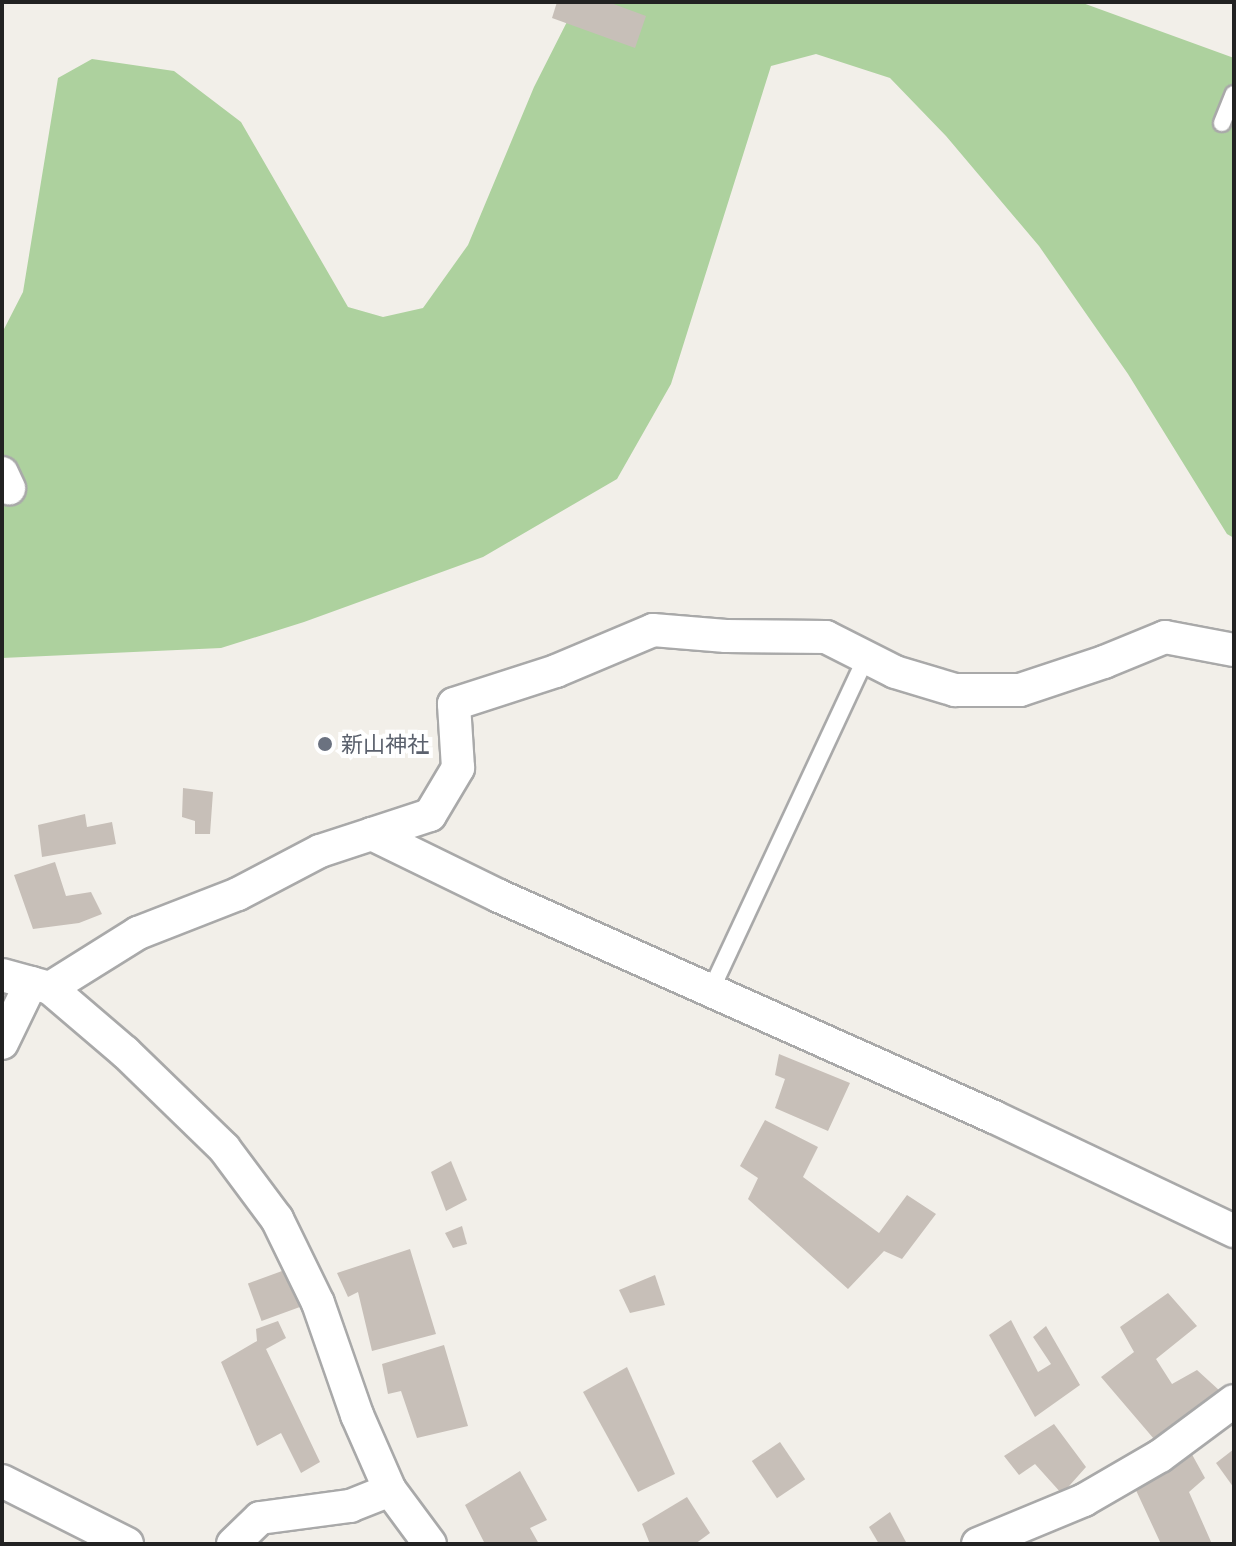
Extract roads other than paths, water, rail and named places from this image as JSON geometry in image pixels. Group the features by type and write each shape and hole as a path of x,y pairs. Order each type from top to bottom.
{"street":[{"path":"2,1043 27,982 138,933 238,894 320,851 430,815 458,768 454,704 556,671 653,630 726,636 826,637 895,672 955,690 1020,690 1104,662 1165,637 1234,650"},
{"path":"372,834 499,896 994,1117 1234,1231"},
{"path":"27,982 125,1052 224,1148 277,1219 318,1303 357,1415 390,1490 430,1544"},
{"path":"978,1544 1084,1500 1160,1456 1234,1401"},
{"path":"2,1481 127,1544"},
{"path":"233,1544 260,1518 350,1506 390,1490"}],"lane":[{"path":"1222,123 1234,94"},
{"path":"711,990 866,658"}],"place":[{"name":"新山神社","path":"325,744"}]}
